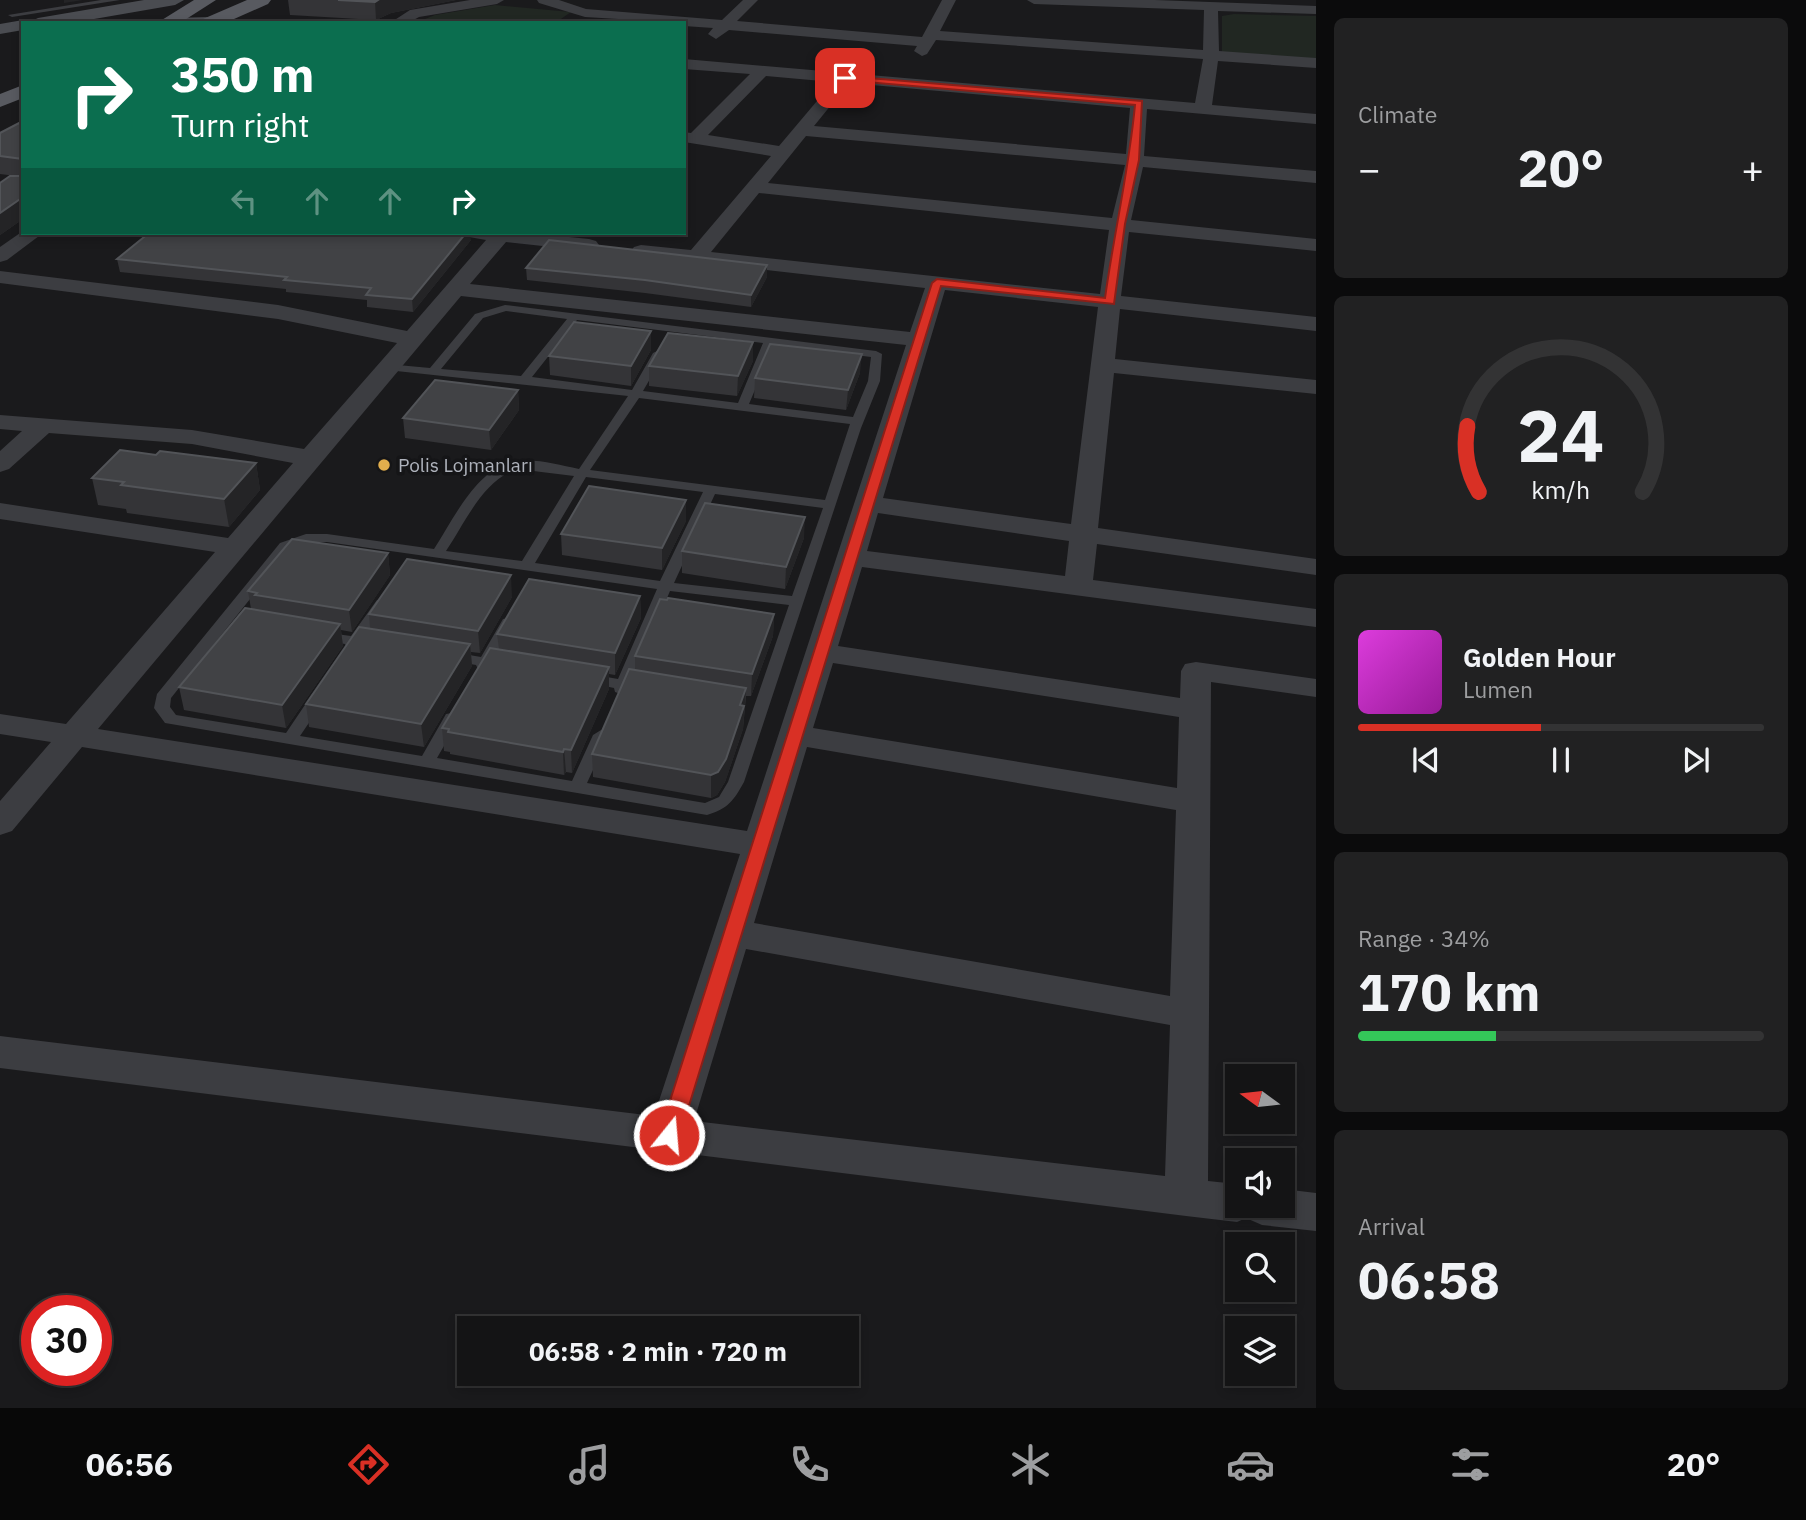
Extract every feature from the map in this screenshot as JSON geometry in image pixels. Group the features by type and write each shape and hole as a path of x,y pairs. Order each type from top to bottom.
{"main road":[{"path":"49,21 145,2 175,0"},
{"path":"170,21 207,0"},
{"path":"221,21 261,0"},
{"path":"0,101 21,92"},
{"path":"0,116 21,107"}],"street":[{"path":"401,21 415,13 497,0"},
{"path":"544,0 585,13 679,21"},
{"path":"573,21 597,0"},
{"path":"686,62 751,0"},
{"path":"910,73 948,0"},
{"path":"1034,0 1316,10"},
{"path":"1203,109 1211,55 1212,7"},
{"path":"686,22 1316,63"},
{"path":"686,64 845,78 910,73 1139,103 1316,119"},
{"path":"690,138 762,71"},
{"path":"696,257 845,78"},
{"path":"1078,587 1110,301 1120,224 1135,160 1139,103"},
{"path":"801,130 1316,177"},
{"path":"690,138 783,152"},
{"path":"753,187 1316,245"},
{"path":"0,256 30,235"},
{"path":"0,823 455,289 490,235"},
{"path":"500,235 1316,324"},
{"path":"0,277 278,312 411,339"},
{"path":"669,1135 937,283"},
{"path":"455,289 919,340"},
{"path":"1102,365 1316,387"},
{"path":"0,422 191,437 310,458"},
{"path":"0,464 43,426"},
{"path":"867,504 1316,567"},
{"path":"0,511 235,547"},
{"path":"851,557 1316,618"},
{"path":"821,652 1195,710"},
{"path":"1185,1197 1196,671 1316,688"},
{"path":"0,724 761,845"},
{"path":"795,735 1193,802"},
{"path":"733,933 1189,1014"},
{"path":"0,1052 1225,1202"},
{"path":"1295,1210 1316,1212"}],"lane":[{"path":"13,21 116,0"},
{"path":"433,371 480,316 505,308 876,354 880,365 857,421 831,505 796,601 754,705 736,782 725,802 707,810 171,719 162,708 163,697 223,619 285,546 306,538 415,556 438,553 533,571 796,601"},
{"path":"524,380 574,317"},
{"path":"533,571 582,473 635,395 672,329"},
{"path":"742,407 770,341"},
{"path":"387,367 524,380 857,421"},
{"path":"438,553 490,478 503,468 517,465 831,505"},
{"path":"577,787 710,489"},
{"path":"340,663 395,585"},
{"path":"472,685 519,604"},
{"path":"223,619 250,624"},
{"path":"302,632 381,646"},
{"path":"433,654 522,668"},
{"path":"573,676 664,691"},
{"path":"289,740 326,685"},
{"path":"427,762 459,707"}],"shaded area":[{"path":"495,5 571,12 558,21 420,21 435,15"},
{"path":"1222,16 1316,16 1316,60 1222,52"}],"building":[{"path":"338,0 378,0 375,2"},
{"path":"21,122 21,159 0,156 0,133"},
{"path":"21,168 21,198 0,213 0,183 10,176 20,176"},
{"path":"147,235 464,235 412,299 366,295 371,288 117,259"},
{"path":"549,240 767,265 751,295 645,280 526,268"},
{"path":"574,322 651,331 631,366 549,356"},
{"path":"668,333 753,342 738,376 649,366"},
{"path":"770,344 862,354 848,390 755,378"},
{"path":"435,380 518,390 489,430 403,418"},
{"path":"120,450 156,455 160,451 256,463 224,499 121,485 124,482 92,478"},
{"path":"589,486 686,500 662,548 561,534"},
{"path":"705,503 805,517 786,567 682,551"},
{"path":"292,539 388,553 349,610 255,595 257,593 248,591"},
{"path":"407,559 511,575 478,631 369,614"},
{"path":"529,579 640,596 615,653 497,634"},
{"path":"660,599 774,614 752,674 635,656"},
{"path":"245,608 340,624 282,705 179,687"},
{"path":"359,627 470,644 421,724 306,704"},
{"path":"490,648 609,667 571,750 564,749 563,752 448,732 449,729 442,728"},
{"path":"629,669 746,688 740,705 744,706 726,759 718,772 711,775 592,754"}],"place":[{"name":"Polis Lojmanları","path":"384,465"}],"route":[{"path":"669,1135 937,283 1110,301 1120,224 1135,160 1139,103 845,78"}]}
